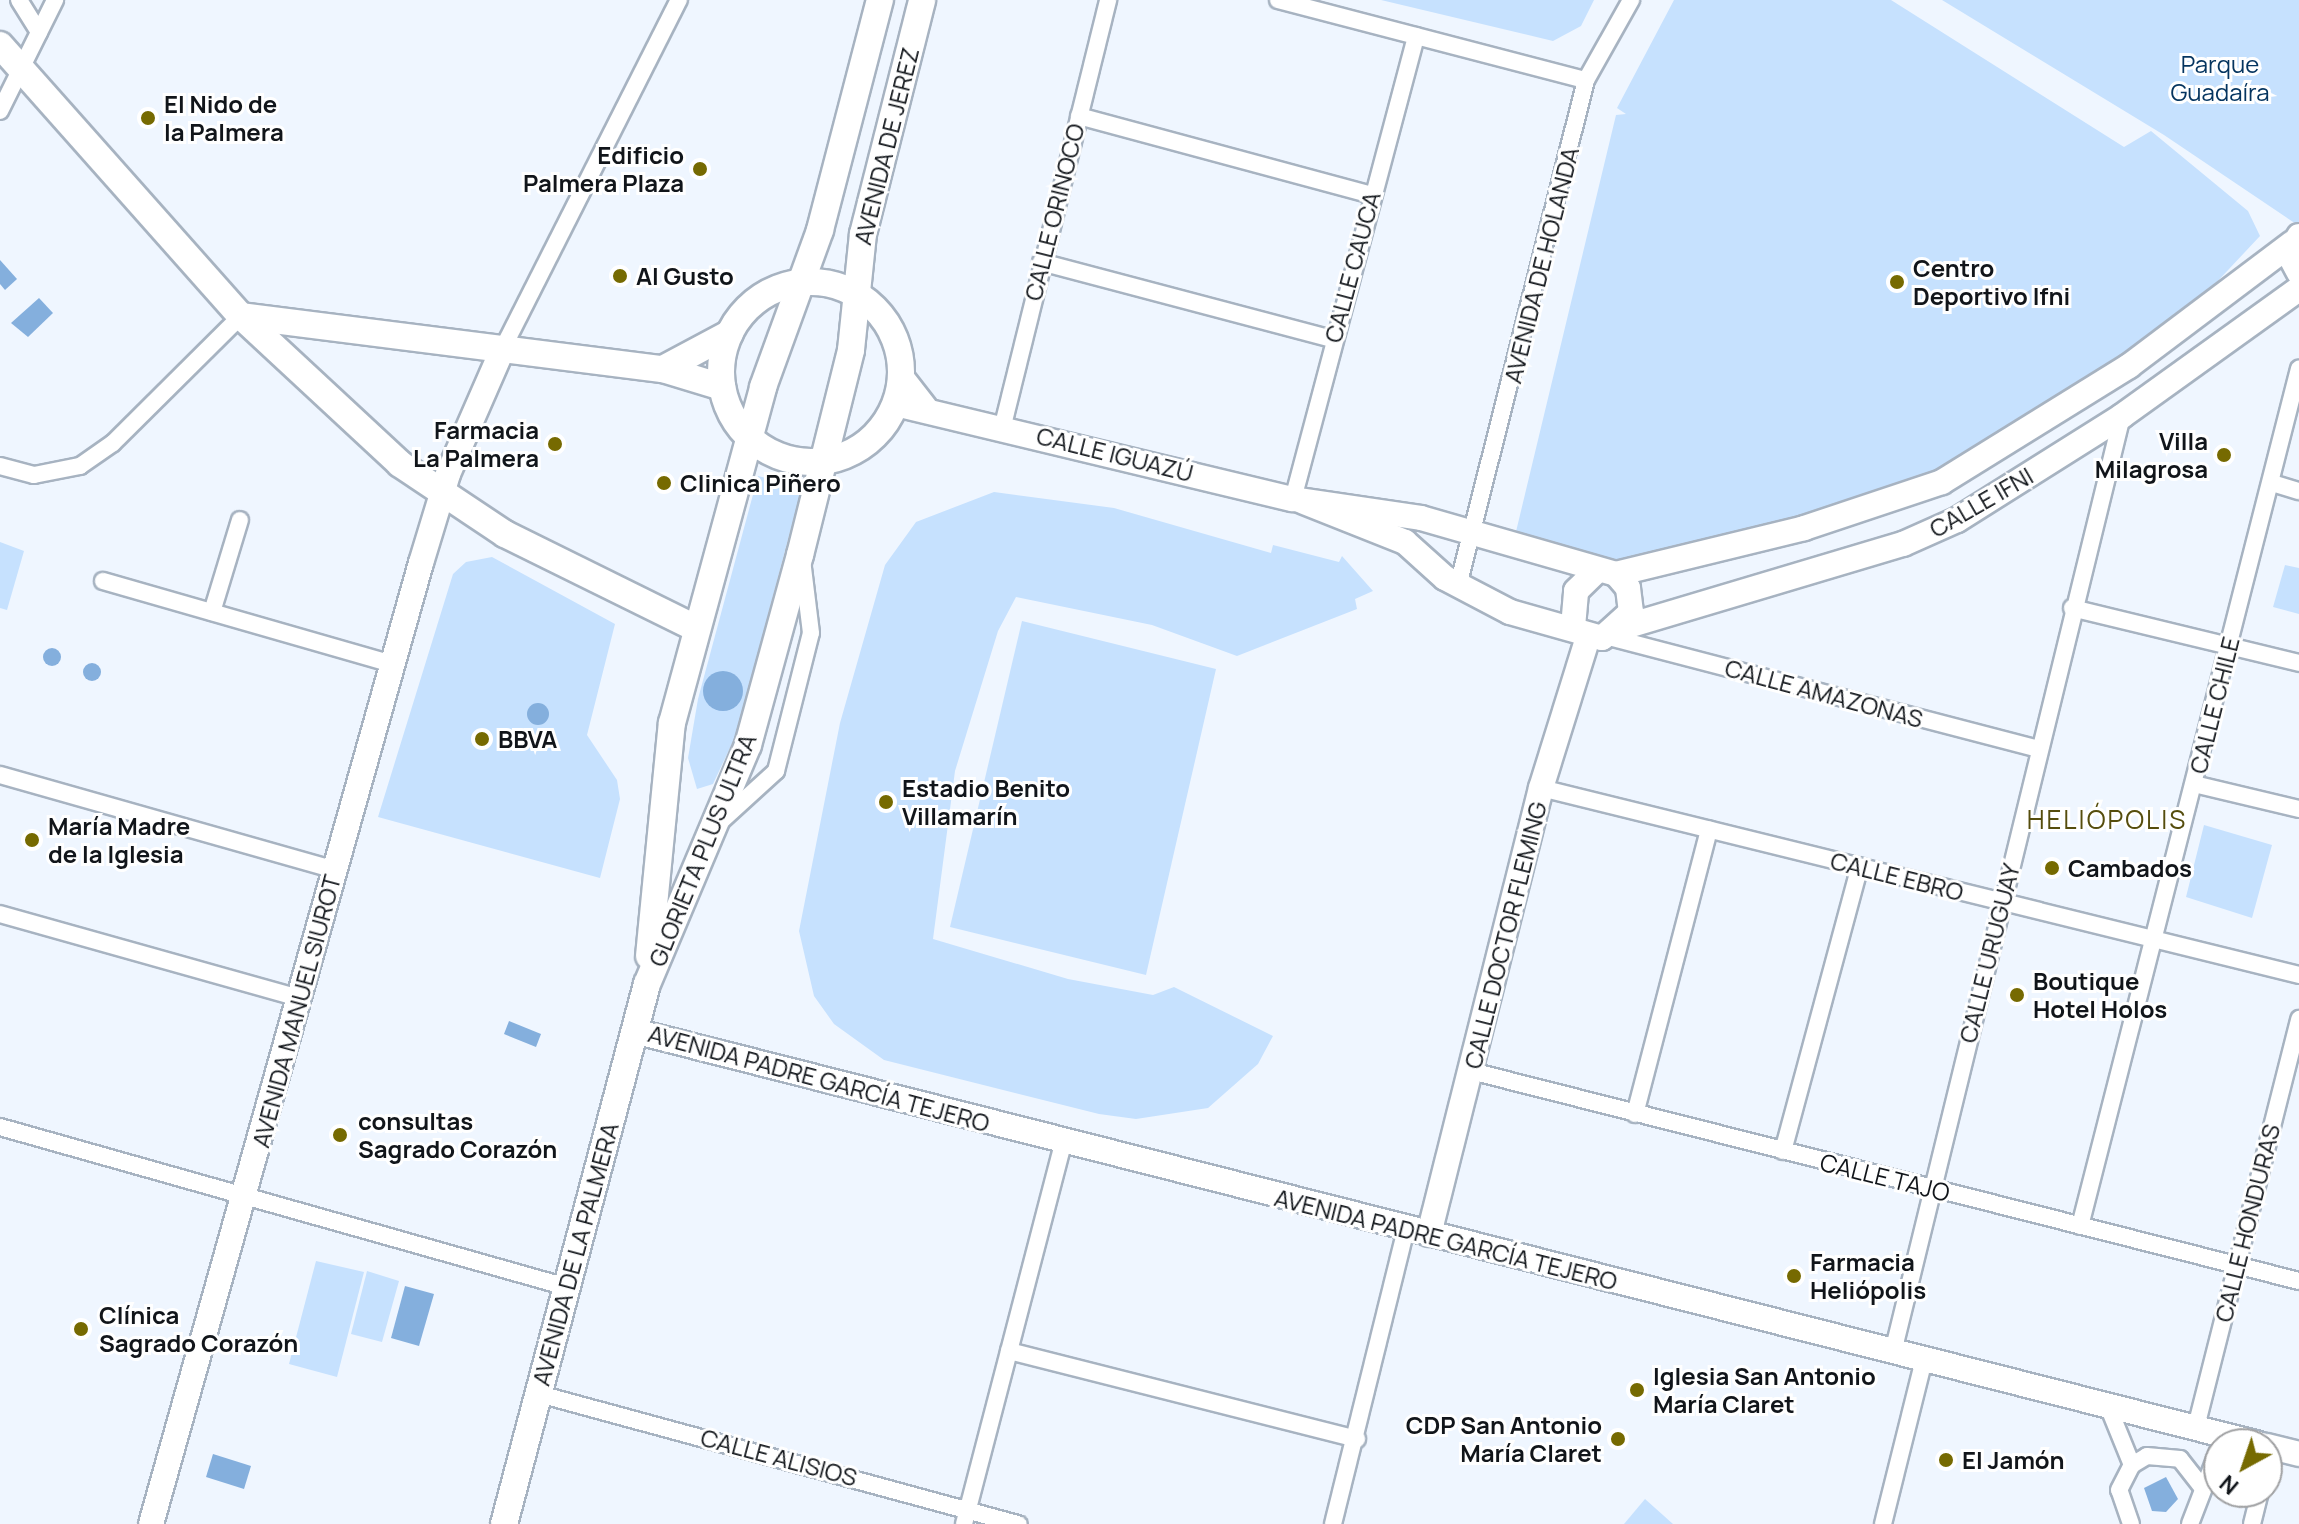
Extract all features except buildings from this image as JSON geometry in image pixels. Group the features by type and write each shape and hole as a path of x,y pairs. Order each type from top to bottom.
{"main road":[{"name":"AVENIDA DE JEREZ","path":"804,281 880,0"},
{"name":"AVENIDA DE JEREZ","path":"856,293 863,234 922,0"},
{"path":"0,45 19,73 241,316 441,497 695,628"},
{"path":"663,369 730,333 756,300 804,281 856,293 891,329 899,391 869,442 824,461 785,457 750,438 722,387 730,333"},
{"name":"GLORIETA PLUS ULTRA","path":"647,984 672,723 695,628 750,438 804,281"},
{"name":"GLORIETA PLUS ULTRA","path":"647,984 748,745 824,461 856,293"},
{"path":"241,316 663,369 722,387"},
{"name":"AVENIDA DE LA PALMERA","path":"504,1524 647,984"}],"street":[{"path":"19,0 39,32"},
{"path":"0,111 55,0"},
{"path":"503,348 679,0"},
{"name":"CALLE ORINOCO","path":"1003,425 1108,0"},
{"path":"1278,0 1586,80"},
{"name":"AVENIDA DE HOLANDA","path":"1458,586 1474,538 1586,80 1631,0"},
{"name":"CALLE CAUCA","path":"1299,500 1332,339 1416,36"},
{"path":"1079,116 1372,195"},
{"path":"2296,240 2290,259 2299,273"},
{"name":"CALLE IFNI","path":"1607,572 1804,528 1942,482 2129,366 2296,240"},
{"path":"1041,262 1332,339"},
{"name":"CALLE IFNI","path":"1598,632 1903,544 1957,520 2122,416 2299,289"},
{"path":"0,466 34,475 80,466 113,443 241,316"},
{"name":"AVENIDA MANUEL SIUROT","path":"151,1524 441,497 503,348"},
{"name":"CALLE CHILE","path":"2080,1226 2299,369"},
{"name":"CALLE IGUAZÚ","path":"899,391 925,407 1299,500 1405,542 1458,586 1510,612 1598,632"},
{"name":"CALLE URUGUAY","path":"1893,1352 2072,608 2122,416"},
{"path":"2272,483 2299,491"},
{"name":"CALLE IGUAZÚ","path":"1299,500 1372,507 1474,538 1607,572"},
{"path":"212,612 240,520"},
{"path":"713,828 776,771 811,633 800,555"},
{"path":"1607,572 1632,600 1598,632 1576,591 1607,572"},
{"path":"103,581 393,664"},
{"path":"2072,608 2299,663"},
{"name":"CALLE AMAZONAS","path":"1598,632 2038,749"},
{"name":"CALLE DOCTOR FLEMING","path":"1417,1232 1471,1071 1541,788 1598,632"},
{"path":"0,775 335,870"},
{"path":"2194,784 2299,809"},
{"name":"CALLE EBRO","path":"1541,788 2299,975"},
{"path":"1635,1114 1709,829"},
{"path":"1783,1151 1860,866"},
{"path":"0,914 299,998"},
{"name":"CALLE HONDURAS","path":"2196,1427 2299,1019"},
{"name":"AVENIDA PADRE GARCÍA TEJERO","path":"634,1031 2203,1431"},
{"name":"CALLE TAJO","path":"1471,1071 2299,1281"},
{"path":"0,1127 244,1199 567,1287"},
{"path":"966,1516 1064,1141"},
{"path":"1333,1524 1417,1232"},
{"path":"1009,1351 1357,1439"},
{"path":"1883,1524 1924,1360"},
{"name":"CALLE ALISIOS","path":"539,1394 966,1516 1019,1524"},
{"path":"2108,1406 2132,1465"},
{"path":"2131,1524 2119,1490 2132,1465 2147,1456 2180,1459 2201,1486"},
{"path":"2190,1524 2203,1482"}],"green space":[{"path":"1381,0 1594,0 1581,26 1553,41"},
{"name":"Centro Deportivo Ifni","path":"1674,0 1891,0 2124,147 2151,131 2248,211 2260,236 2214,285 2120,359 1914,485 1629,565 1514,540 1616,115 1626,114 1617,108"},
{"name":"Parque Guadaíra","path":"1942,0 2299,0 2299,226 2164,135"},
{"path":"758,476 802,487 736,735 713,784 697,789 688,758 698,699"},
{"name":"Estadio Benito Villamarín","path":"994,492 1114,508 1271,553 1273,545 1339,562 1342,556 1373,591 1355,599 1357,609 1237,656 1152,625 1016,597 998,631 955,771 933,939 1068,979 1153,995 1174,987 1273,1036 1258,1064 1208,1108 1136,1119 1099,1114 884,1060 834,1024 814,996 799,931 840,723 885,565 916,522"},
{"path":"0,542 24,551 7,610 0,608"},
{"path":"492,557 615,624 587,735 617,780 620,799 600,878 378,817 453,574 466,562"},
{"path":"2285,565 2299,568 2299,614 2273,607"},
{"name":"Estadio Benito Villamarín","path":"1022,621 1216,669 1146,975 950,927"},
{"path":"2204,825 2272,845 2252,918 2186,897"},
{"path":"316,1261 364,1272 337,1377 289,1364"},
{"path":"367,1271 399,1281 382,1342 351,1334"},
{"path":"1645,1499 1673,1524 1624,1524"}],"shaded area":[{"path":"0,260 17,279 5,290 0,284"},
{"path":"39,298 53,313 28,337 11,323"},
{"path":"52,648 61,657 52,666 43,657"},
{"path":"92,663 101,672 92,681 83,672"},
{"path":"723,671 737,677 743,691 737,705 723,711 709,705 703,691 709,677"},
{"path":"538,703 546,706 549,714 546,722 538,725 530,722 527,714 530,706"},
{"path":"509,1021 541,1034 536,1047 504,1034"},
{"path":"405,1286 434,1294 419,1346 391,1338"},
{"path":"213,1454 251,1466 244,1489 206,1477"},
{"path":"2166,1477 2178,1499 2166,1512 2152,1511 2144,1488"}],"place":[{"name":"El Nido de la Palmera","path":"148,118"},
{"name":"Edificio Palmera Plaza","path":"700,169"},
{"name":"Al Gusto","path":"620,276"},
{"name":"Centro Deportivo Ifni","path":"1897,282"},
{"name":"Farmacia La Palmera","path":"555,444"},
{"name":"Villa Milagrosa","path":"2224,455"},
{"name":"Clinica Piñero","path":"664,483"},
{"name":"BBVA","path":"482,739"},
{"name":"Estadio Benito Villamarín","path":"886,802"},
{"name":"María Madre de la Iglesia","path":"32,840"},
{"name":"Cambados","path":"2052,868"},
{"name":"Boutique Hotel Holos","path":"2017,995"},
{"name":"consultas Sagrado Corazón","path":"340,1135"},
{"name":"Farmacia Heliópolis","path":"1794,1276"},
{"name":"Clínica Sagrado Corazón","path":"81,1329"},
{"name":"Iglesia San Antonio María Claret","path":"1637,1390"},
{"name":"CDP San Antonio María Claret","path":"1618,1439"},
{"name":"El Jamón","path":"1946,1460"}],"district":[{"name":"HELIÓPOLIS","path":"2107,820"}]}
